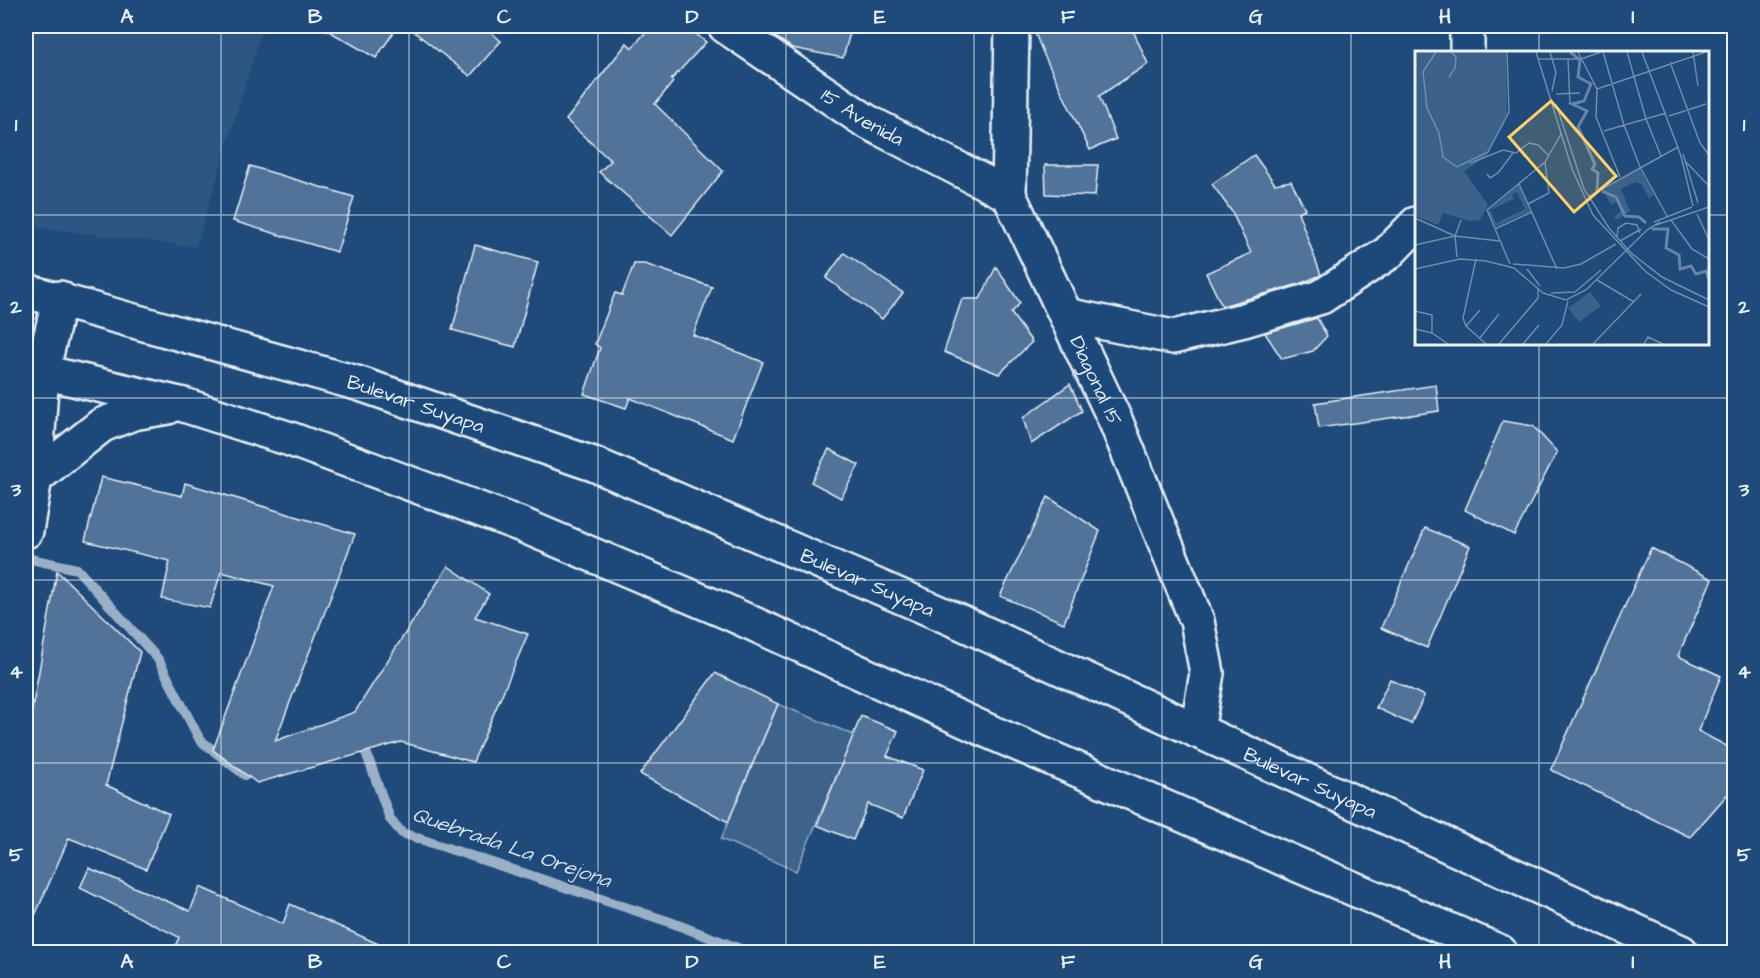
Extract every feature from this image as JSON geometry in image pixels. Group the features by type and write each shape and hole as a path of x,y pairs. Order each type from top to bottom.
{"main road":[{"name":"15 Avenida","path":"725,26 867,121 1009,195"},
{"name":"Diagonal 15","path":"1012,26 1009,195 1116,422 1197,621 1207,673 1197,731"},
{"path":"1467,26 1467,51"},
{"path":"1066,315 1173,336 1244,320 1321,297 1388,253 1415,225"},
{"name":"Bulevar Suyapa","path":"26,291 60,298 177,335 360,384 596,465 960,622 1681,952"},
{"path":"26,531 31,477 34,370 60,298"},
{"path":"34,370 184,405 290,439 522,525 725,610 987,731 1500,952"},
{"path":"31,477 102,425 133,413 184,405"}],"shaded area":[{"path":"26,26 263,26 196,247 26,226"},
{"path":"778,704 854,735 796,871 721,839"}],"building":[{"path":"320,26 398,26 376,58"},
{"path":"407,26 484,26 501,41 470,76"},
{"path":"651,26 686,26 706,42 671,80 673,82 655,104 723,171 672,235 599,172 611,161 566,120 627,43 632,48"},
{"path":"758,26 852,26 843,58 792,48"},
{"path":"1032,26 1131,26 1148,64 1099,96 1116,139 1090,150"},
{"path":"1254,155 1275,184 1291,181 1305,209 1298,212 1321,275 1299,284 1222,306 1206,273 1251,253 1232,212 1212,184"},
{"path":"1045,165 1098,165 1095,196 1046,194"},
{"path":"250,166 354,197 337,252 233,221"},
{"path":"475,245 538,262 515,347 452,330"},
{"path":"844,253 903,293 882,319 826,278"},
{"path":"634,264 645,264 712,287 693,335 763,362 733,439 630,398 626,408 584,394 600,348 595,344 615,293 622,295"},
{"path":"996,267 1020,303 1011,313 1032,342 999,374 944,352 962,299 980,299"},
{"path":"1317,318 1327,336 1313,351 1282,359 1265,333"},
{"path":"1070,384 1082,411 1031,444 1023,418"},
{"path":"1436,385 1439,411 1319,428 1315,403"},
{"path":"1503,421 1533,426 1557,452 1514,535 1465,510"},
{"path":"829,449 859,465 841,498 811,482"},
{"path":"101,477 182,496 185,483 355,534 275,741 355,712 448,566 489,594 475,617 528,634 473,762 401,742 257,783 213,750 274,586 221,572 210,608 162,599 170,561 85,541"},
{"path":"1048,497 1100,531 1064,623 1000,596"},
{"path":"1425,528 1470,546 1427,648 1381,628"},
{"path":"1651,548 1712,579 1678,656 1721,676 1698,731 1734,750 1734,787 1690,837 1551,770"},
{"path":"57,571 140,652 106,785 169,814 146,869 69,838 26,936 26,743"},
{"path":"715,673 778,704 728,822 640,774"},
{"path":"1390,679 1424,696 1411,724 1376,708"},
{"path":"861,716 898,731 887,756 923,770 903,818 868,804 853,840 817,825"},
{"path":"89,868 190,911 200,887 283,924 290,904 396,952 173,952 179,937 80,888"}],"waterway":[{"name":"Quebrada La Orejona","path":"26,558 77,569 158,659 200,740 245,775 258,771"},
{"name":"Quebrada La Orejona","path":"360,742 362,741 390,819 402,833 670,922 748,952"}]}
